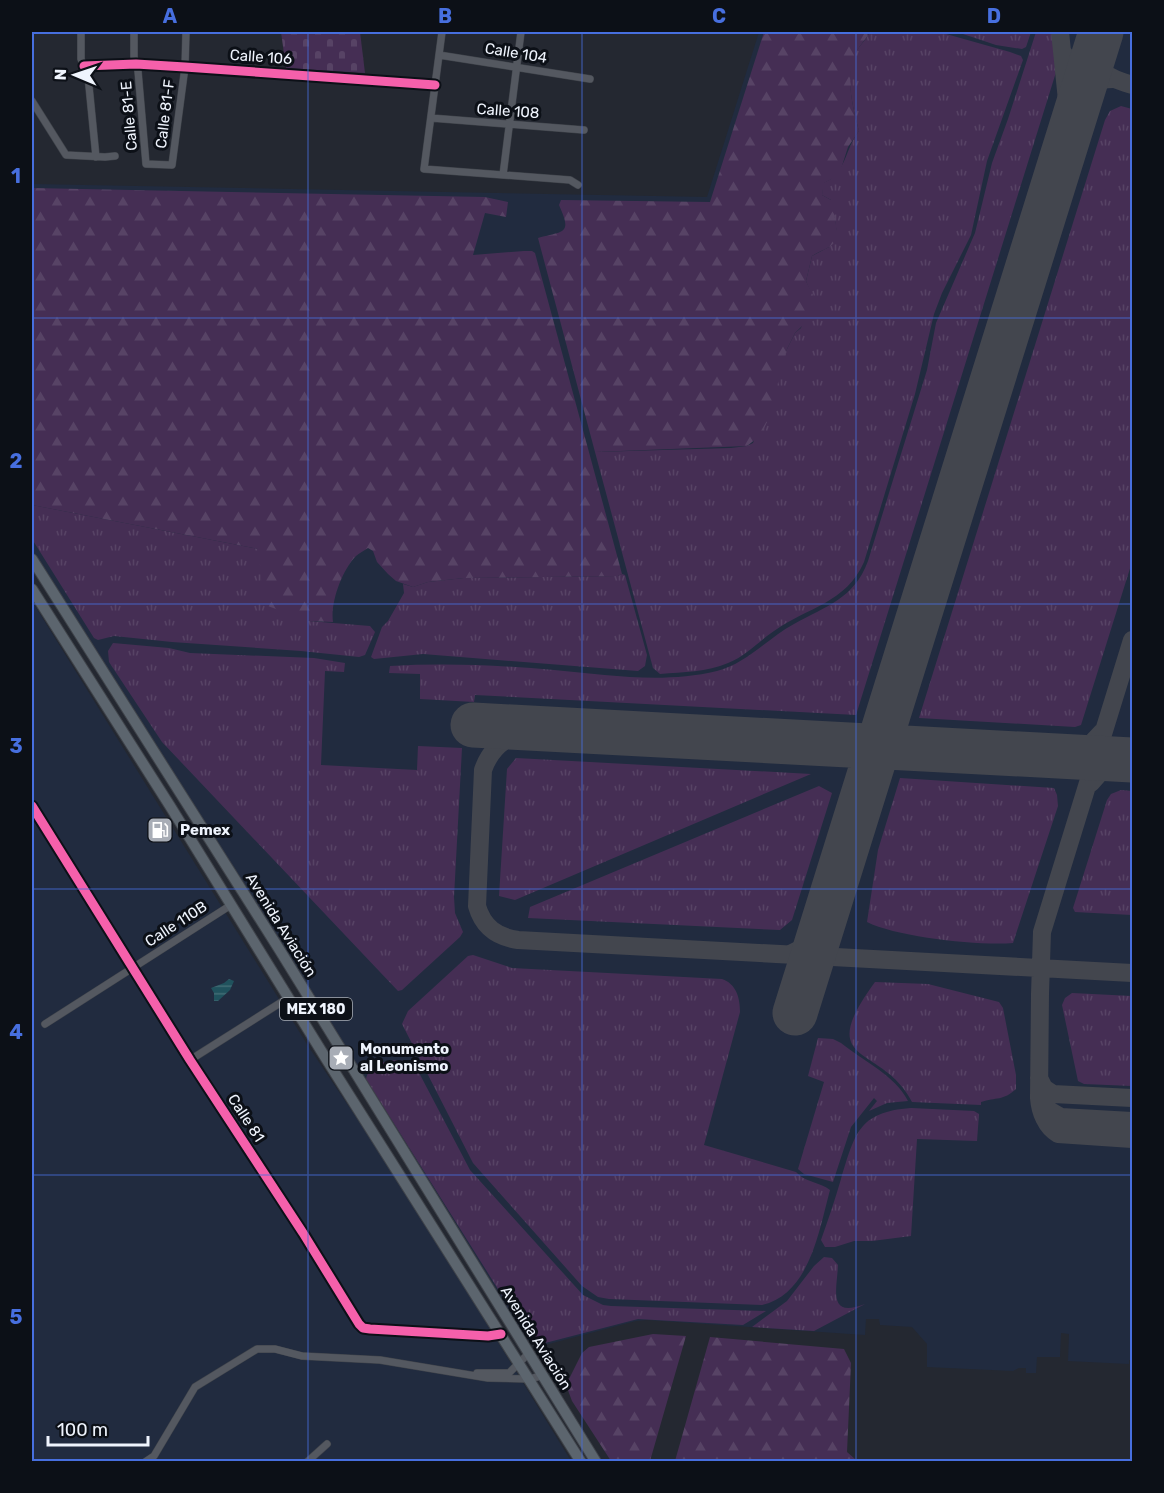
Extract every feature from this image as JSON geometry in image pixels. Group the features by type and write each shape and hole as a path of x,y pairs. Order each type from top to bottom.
{"main road":[{"name":"Avenida Aviación","path":"32,559 334,1038 541,1376 596,1461"},
{"name":"Avenida Aviación","path":"32,589 581,1461"}],"street":[{"path":"81,32 81,59 88,76 96,157"},
{"name":"Calle 81-E","path":"134,32 134,57 146,164 172,165"},
{"name":"Calle 81-F","path":"172,165 185,67 186,32"},
{"path":"442,32 424,169 570,180 578,185"},
{"path":"503,175 521,32"},
{"name":"Calle 104","path":"439,55 590,79"},
{"name":"Calle 106","path":"84,66 136,64 435,85"},
{"path":"32,100 66,155 115,156"},
{"name":"Calle 108","path":"431,118 584,130"},
{"name":"Calle 81","path":"32,806 190,1060 303,1233 359,1324 363,1328 488,1336 501,1334"},
{"name":"Calle 110B","path":"45,1024 231,905"},
{"path":"190,1060 288,998"},
{"path":"145,1461 154,1456 195,1387 257,1348 275,1349 302,1356 380,1360 488,1378 529,1379 541,1376"},
{"path":"469,1374 509,1373 528,1354"},
{"path":"307,1461 327,1444"}],"shaded area":[{"path":"759,32 1132,32 1132,1361 1129,1360 1129,1364 1068,1361 1069,1334 1061,1333 1060,1357 1037,1357 1036,1373 1026,1373 1026,1368 1013,1371 927,1367 927,1344 912,1327 880,1325 879,1319 866,1319 865,1335 647,1320 545,1345 533,1343 527,1339 32,551 32,184 707,197"},
{"path":"32,601 310,1049 400,1182 571,1461 32,1461"},
{"path":"229,979 234,981 230,990 218,1001 214,1001 211,988"}],"green space":[{"path":"281,32 360,32 365,73 286,68"},
{"path":"764,32 870,32 856,52 852,64 850,84 859,131 848,147 839,175 824,183 822,195 831,200 838,200 839,207 835,215 836,240 812,256 806,281 813,295 810,311 806,322 795,333 787,349 768,420 761,435 747,446 595,452 538,238 564,230 565,221 559,205 561,200 710,202"},
{"path":"870,32 939,32 1010,52 1021,56 1023,60 987,161 971,235 934,314 915,394 864,562 856,576 837,596 774,631 735,660 703,670 660,674 653,668 595,452 731,448 753,443 787,349 795,333 801,328 812,295 806,281 812,256 829,247 837,231 831,200 822,195 823,183 831,179 841,168 859,131 851,93 851,64 854,55"},
{"path":"957,32 1031,32 1026,47 1022,49 996,45"},
{"path":"1036,32 1052,32 1057,69 856,715 475,695 474,702 420,699 420,674 389,673 390,666 451,665 513,667 656,678 697,675 728,668 738,663 784,630 847,593 862,574 868,561 927,370 936,323 975,233 992,163"},
{"path":"1121,106 1132,109 1132,562 1081,725 1075,727 919,718 1105,120 1110,111"},
{"path":"32,188 485,197 508,202 506,217 485,213 473,255 524,251 535,253 622,574 618,576 464,578 428,582 413,587 396,581 377,562 373,551 368,548 356,556 342,578 335,596 333,622 309,621 265,605 258,549 32,505"},
{"path":"32,505 259,549 309,621 370,626 375,632 365,655 359,657 114,636 98,640 94,638 32,539"},
{"path":"625,575 647,655 645,666 638,671 423,654 374,659 371,657 382,627 404,593 403,584 413,587 428,582 464,578 618,576"},
{"path":"113,643 169,648 190,653 314,658 345,663 344,672 325,671 321,765 417,770 418,746 462,748 454,897 455,913 463,932 460,937 402,990 398,991 162,742 109,662 108,651"},
{"path":"516,758 811,774 515,900 499,896 507,769"},
{"path":"900,778 1054,788 1058,806 1013,943 980,943 917,936 867,922 878,850"},
{"path":"819,786 832,793 792,920 780,930 528,918 530,907"},
{"path":"1121,790 1132,791 1132,915 1075,912 1073,908 1107,800 1111,794"},
{"path":"473,955 512,968 722,979 731,984 738,996 740,1012 704,1145 796,1172 803,1178 830,1190 810,1258 802,1274 791,1288 778,1299 762,1305 609,1299 598,1297 582,1286 473,1163 402,1024 408,1011 468,956"},
{"path":"875,982 928,984 999,1002 1003,1008 1016,1075 1016,1089 1003,1097 981,1102 981,1105 912,1102 899,1083 859,1052 851,1042 850,1029 857,1009"},
{"path":"1072,993 1132,996 1132,1086 1084,1084 1078,1081 1062,1005 1065,998"},
{"path":"818,1038 833,1039 841,1043 887,1076 908,1101 887,1103 869,1111 877,1101 874,1098 851,1127 833,1182 804,1174 798,1169 824,1082 808,1076"},
{"path":"397,1060 416,1067 470,1170 583,1295 603,1305 611,1306 766,1311 743,1325 638,1319 545,1343 530,1340 366,1079 373,1067 387,1061"},
{"path":"911,1108 974,1111 979,1114 977,1141 917,1139 911,1236 854,1241 835,1247 825,1247 821,1240 850,1149 861,1128 880,1114"},
{"path":"824,1257 832,1258 838,1265 836,1292 839,1305 853,1308 865,1304 814,1331 752,1327 787,1301 814,1266"},
{"path":"653,1334 686,1336 650,1461 611,1461 572,1401 566,1385 582,1353 589,1347"},
{"path":"710,1337 844,1349 851,1363 847,1452 855,1459 890,1461 675,1461"}],"taxiway":[{"path":"1060,32 1062,51"},
{"path":"1096,47 1098,63 1105,74 1132,85"},
{"path":"1066,143 1068,110 1062,51 1070,60 1079,61 1088,56 1096,47"},
{"path":"1080,99 1093,84 1113,79"},
{"path":"1132,640 1042,932 1039,1098 1044,1119 1058,1134 1132,1139"},
{"path":"537,729 519,733 504,741 492,753 483,770 477,906 487,925 504,936 518,940 1132,973"},
{"path":"1065,757 1086,749 1102,732"},
{"path":"1091,783 1105,767 1129,760"},
{"path":"790,954 808,945 822,924"},
{"path":"1039,1078 1044,1088 1053,1094 1132,1098"},
{"path":"1041,1099 1047,1109 1061,1117 1132,1121"}],"runway":[{"path":"795,1013 1101,32"},
{"path":"473,725 1132,760"}],"cycle path":[{"path":"84,66 136,64 435,85"},
{"path":"32,806 190,1060 303,1233 359,1324 363,1328 370,1329 488,1336 501,1334"}],"place":[{"name":"Pemex","path":"160,830"},
{"name":"Monumento al Leonismo","path":"341,1058"}]}
